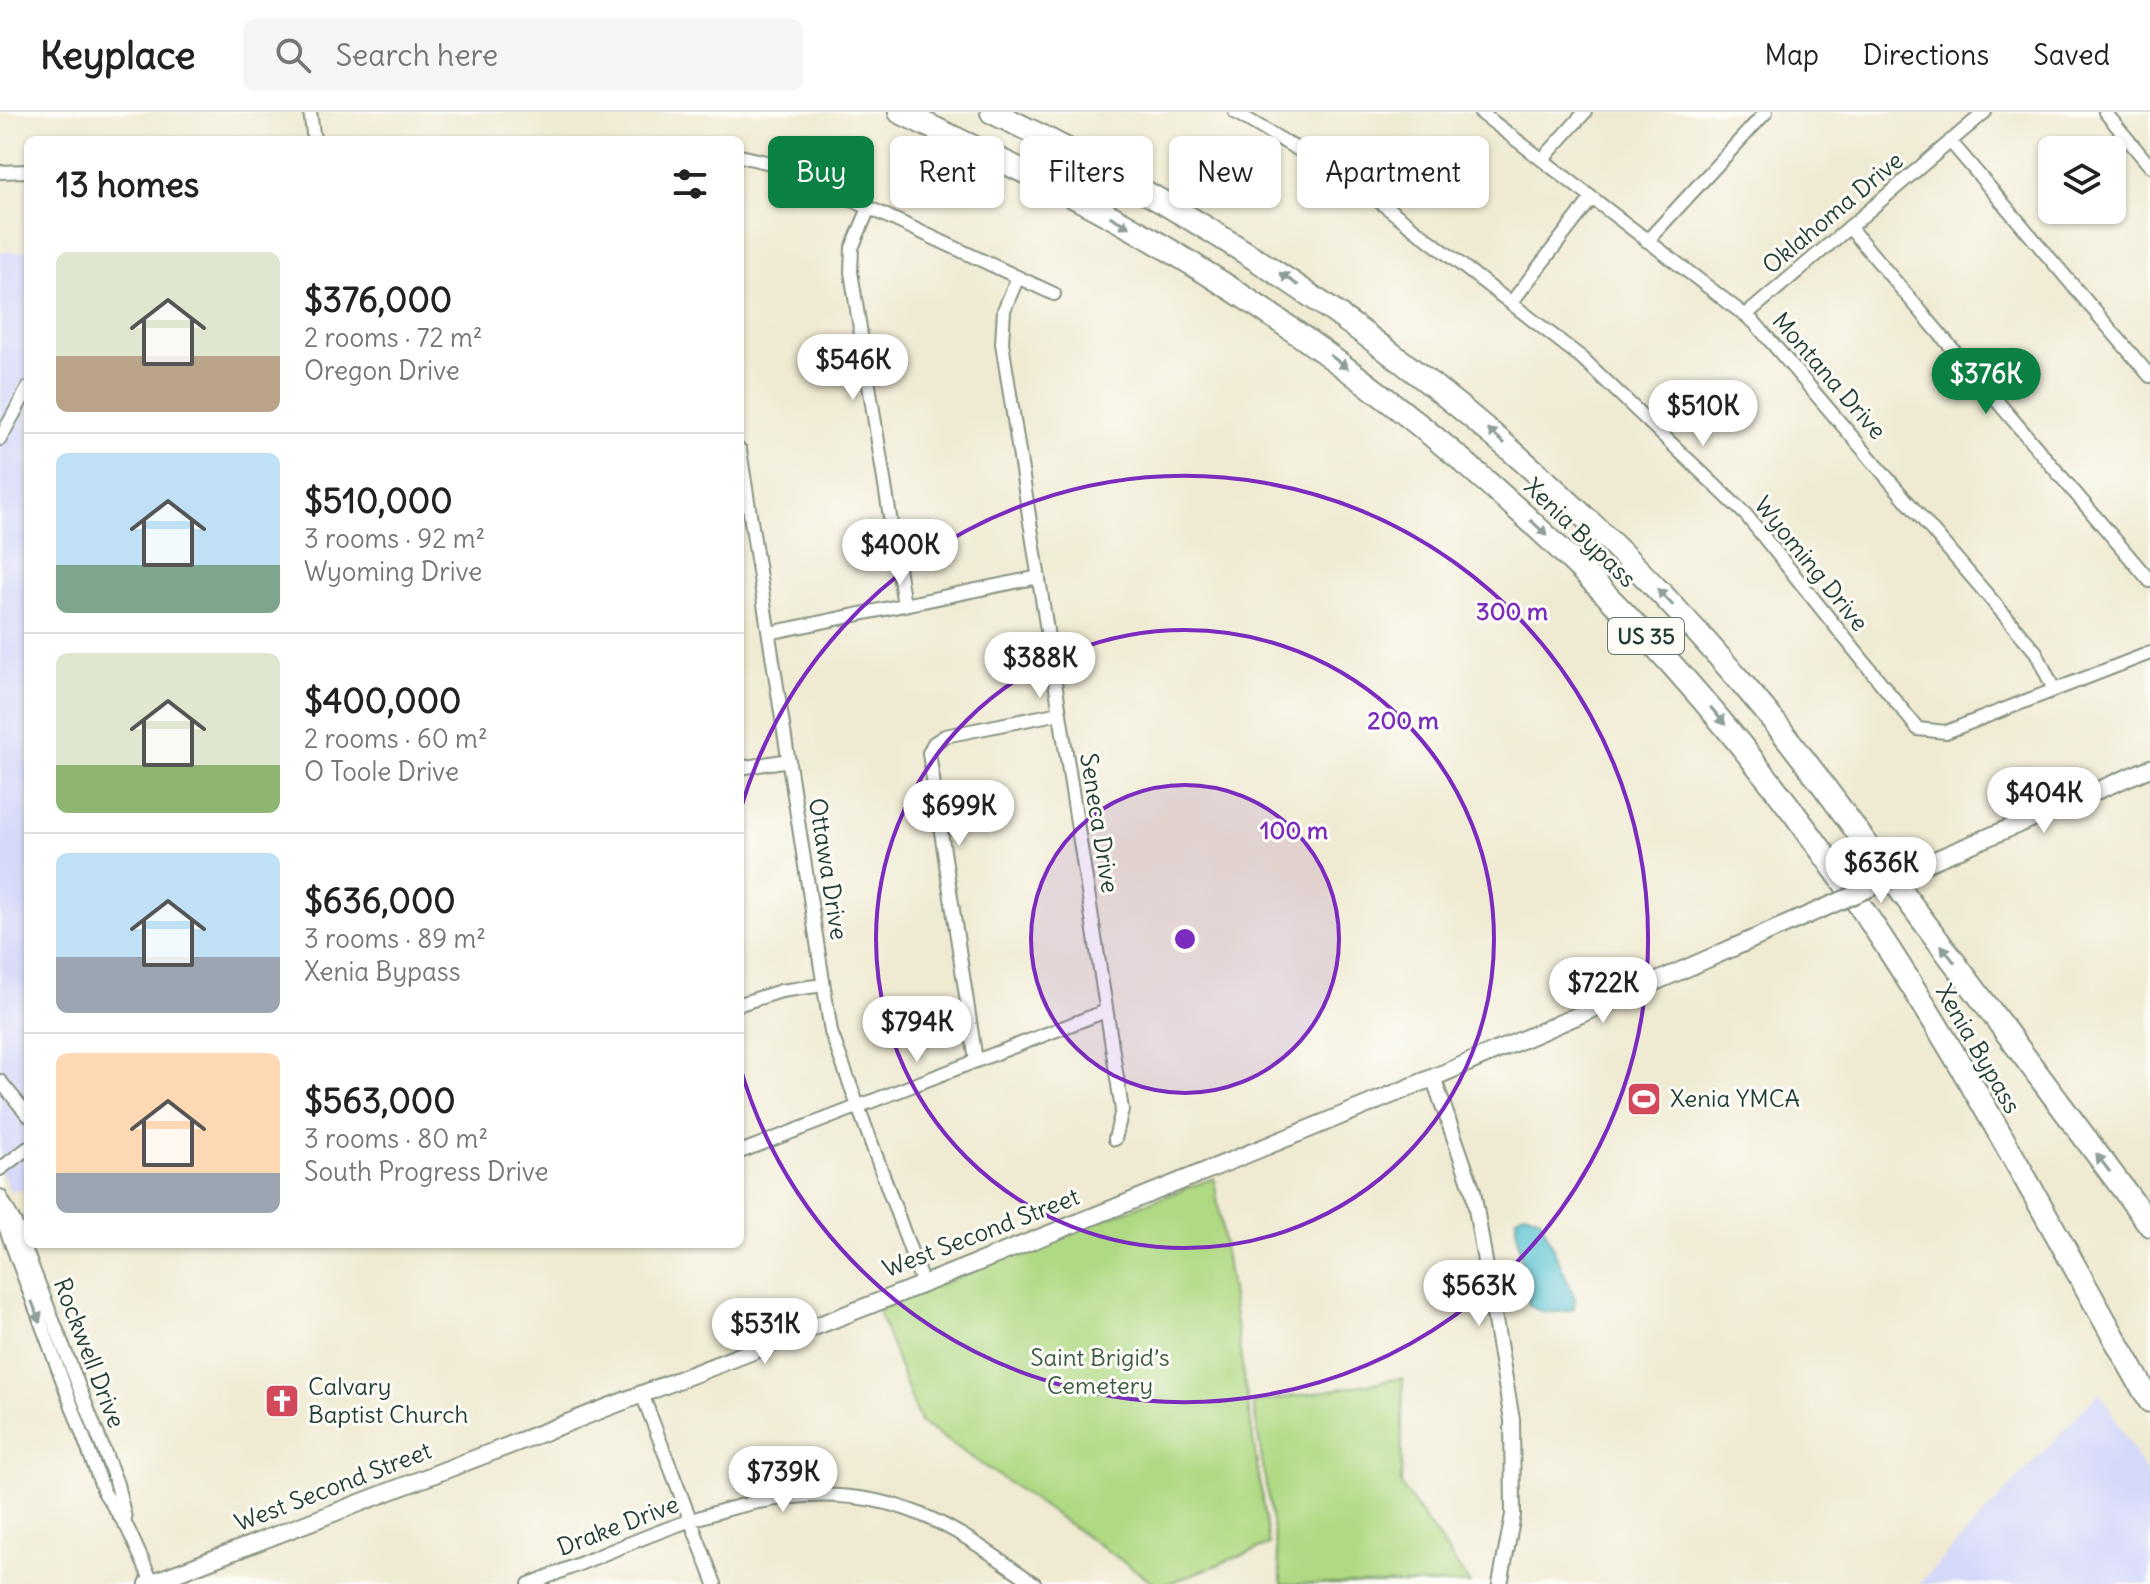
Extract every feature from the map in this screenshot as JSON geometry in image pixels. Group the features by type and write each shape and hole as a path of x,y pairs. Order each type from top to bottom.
{"highway":[{"name":"Xenia Bypass","path":"900,112 1132,229 1288,326 1450,448 1605,592 1683,676 1768,778 1889,950 2150,1401"},
{"name":"Xenia Bypass","path":"992,112 1178,209 1303,289 1455,401 1578,509 1655,587 1749,690 2150,1225"}],"main road":[{"name":"West Second Street","path":"151,1583 642,1394 1433,1077 2150,768"}],"street":[{"path":"310,112 313,136"},
{"name":"Wyoming Drive","path":"1235,112 1359,186 1582,358 1746,515 1918,729 1946,732 2150,653"},
{"name":"Montana Drive","path":"1480,112 1746,315 2036,652 2054,690"},
{"path":"1542,160 1585,112"},
{"path":"1647,241 1766,112"},
{"name":"Oklahoma Drive","path":"1746,315 1985,112"},
{"path":"2105,112 2150,166"},
{"path":"1950,141 2150,376"},
{"path":"744,157 768,162"},
{"path":"0,172 24,171"},
{"path":"1511,303 1592,198"},
{"path":"904,605 851,272 852,248 869,208 1054,294"},
{"path":"1849,227 2150,581"},
{"name":"Seneca Drive","path":"1018,277 1004,310 1002,343 1122,1110 1115,1139"},
{"path":"0,439 24,395"},
{"name":"Ottawa Drive","path":"744,475 833,1043 922,1282"},
{"path":"769,633 1039,577"},
{"path":"976,1061 929,753 934,743 945,736 1060,713"},
{"path":"744,767 789,760"},
{"path":"744,1003 781,991 823,985"},
{"path":"744,1150 1106,1011"},
{"path":"1433,1077 1473,1191 1512,1420 1513,1515 1500,1584"},
{"path":"0,1081 24,1110"},
{"path":"0,1169 24,1151"},
{"name":"Rockwell Drive","path":"0,1196 24,1246"},
{"name":"Rockwell Drive","path":"0,1213 104,1492 128,1529"},
{"name":"Rockwell Drive","path":"25,1248 111,1469 128,1529 151,1583"},
{"path":"642,1394 715,1584"},
{"name":"Drake Drive","path":"529,1584 691,1521 775,1497 819,1494 865,1498 935,1520 1035,1584"}],"shaded area":[{"path":"24,251 24,1189 10,1191 0,1168 0,252"},
{"path":"2100,1391 2150,1481 2150,1584 1919,1584"}],"green space":[{"name":"Saint Brigid’s Cemetery","path":"1214,1178 1269,1545 1167,1584 1156,1584 920,1422 878,1310 1051,1239"},
{"path":"1403,1378 1401,1485 1470,1584 1282,1584 1253,1403"}],"water":[{"path":"1525,1212 1540,1218 1575,1298 1574,1308 1552,1312 1529,1306 1516,1227 1516,1217"}],"place":[{"name":"Xenia YMCA","path":"1644,1099"},
{"name":"Calvary Baptist Church","path":"282,1401"}]}
